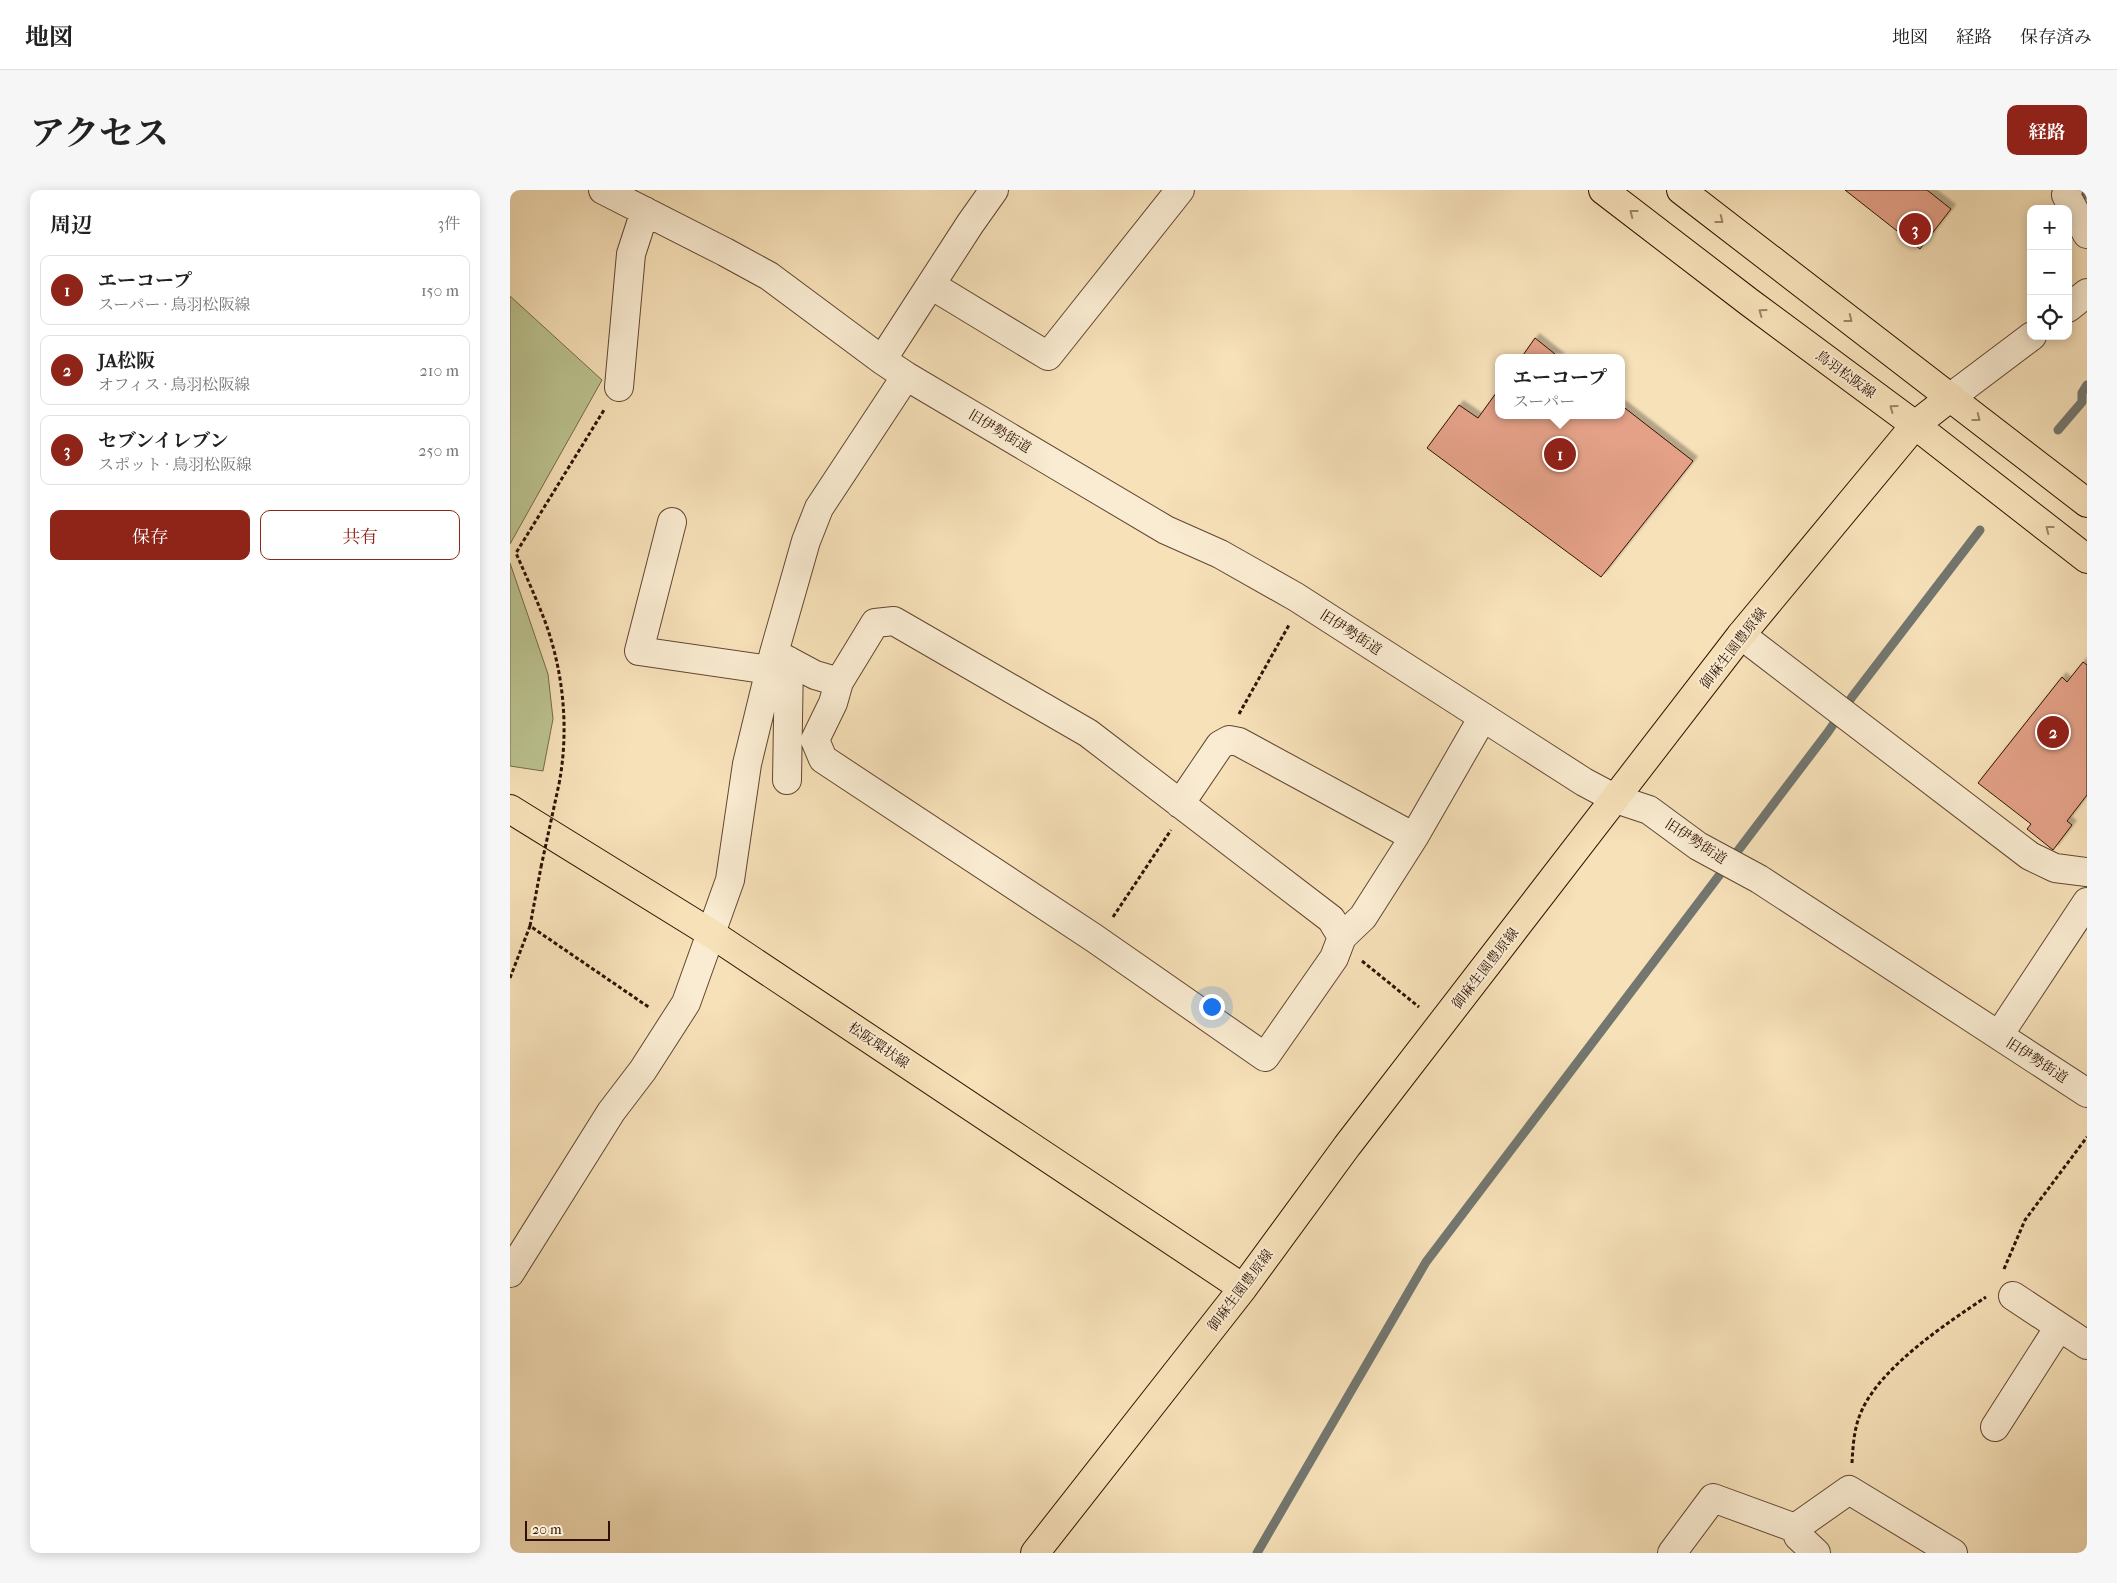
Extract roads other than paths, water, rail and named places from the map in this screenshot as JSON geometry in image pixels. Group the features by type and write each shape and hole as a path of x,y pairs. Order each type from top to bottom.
{"main road":[{"name":"鳥羽松阪線","path":"1603,190 1749,302 1915,424 2087,560"},
{"path":"1681,190 2087,503"},
{"name":"御麻生園豊原線","path":"1035,1553 1243,1288 1347,1146 1741,635 1915,424 1951,397"},
{"name":"松阪環状線","path":"510,809 712,934 1243,1288"}],"street":[{"name":"旧伊勢街道","path":"603,190 769,276 906,376 1166,530 1220,554 1302,601 1584,782 1616,799 1649,810 1698,846 1759,880 2087,1093"},
{"path":"882,360 994,190"},
{"path":"930,285 1048,356 1180,190"},
{"path":"2065,192 2087,234"},
{"path":"619,387 631,254 645,211"},
{"path":"2072,305 2087,294"},
{"path":"1951,397 2027,340"},
{"path":"510,1273 611,1112 643,1070 686,1003 730,880 747,764 777,661 806,541 819,508 906,376"},
{"path":"672,522 639,650 777,661 839,682"},
{"path":"1341,940 1330,920 1088,733 894,621 875,624 839,682 833,703 815,740 823,759 1097,940 1265,1056 1334,958 1341,940 1363,917 1414,837 1483,718"},
{"path":"1741,635 2030,856 2055,868 2087,872"},
{"path":"777,661 786,780"},
{"path":"1180,804 1224,742 1239,742 1414,837"},
{"path":"1998,1035 2087,902"},
{"path":"2003,1294 2087,1345"},
{"path":"1995,1427 2059,1327"},
{"path":"1795,1528 1849,1490 1954,1553"},
{"path":"1672,1553 1713,1498 1795,1528 1798,1536 1816,1553"}],"waterway":[{"path":"2085,190 2086,195"},
{"path":"2058,430 2082,402 2082,393 2087,385"},
{"path":"1257,1553 1426,1262 1980,530"}],"place":[{"name":"セブンイレブン","path":"1915,229"},
{"name":"エーコープ","path":"1560,454"},
{"name":"JA松阪","path":"2053,732"}]}
